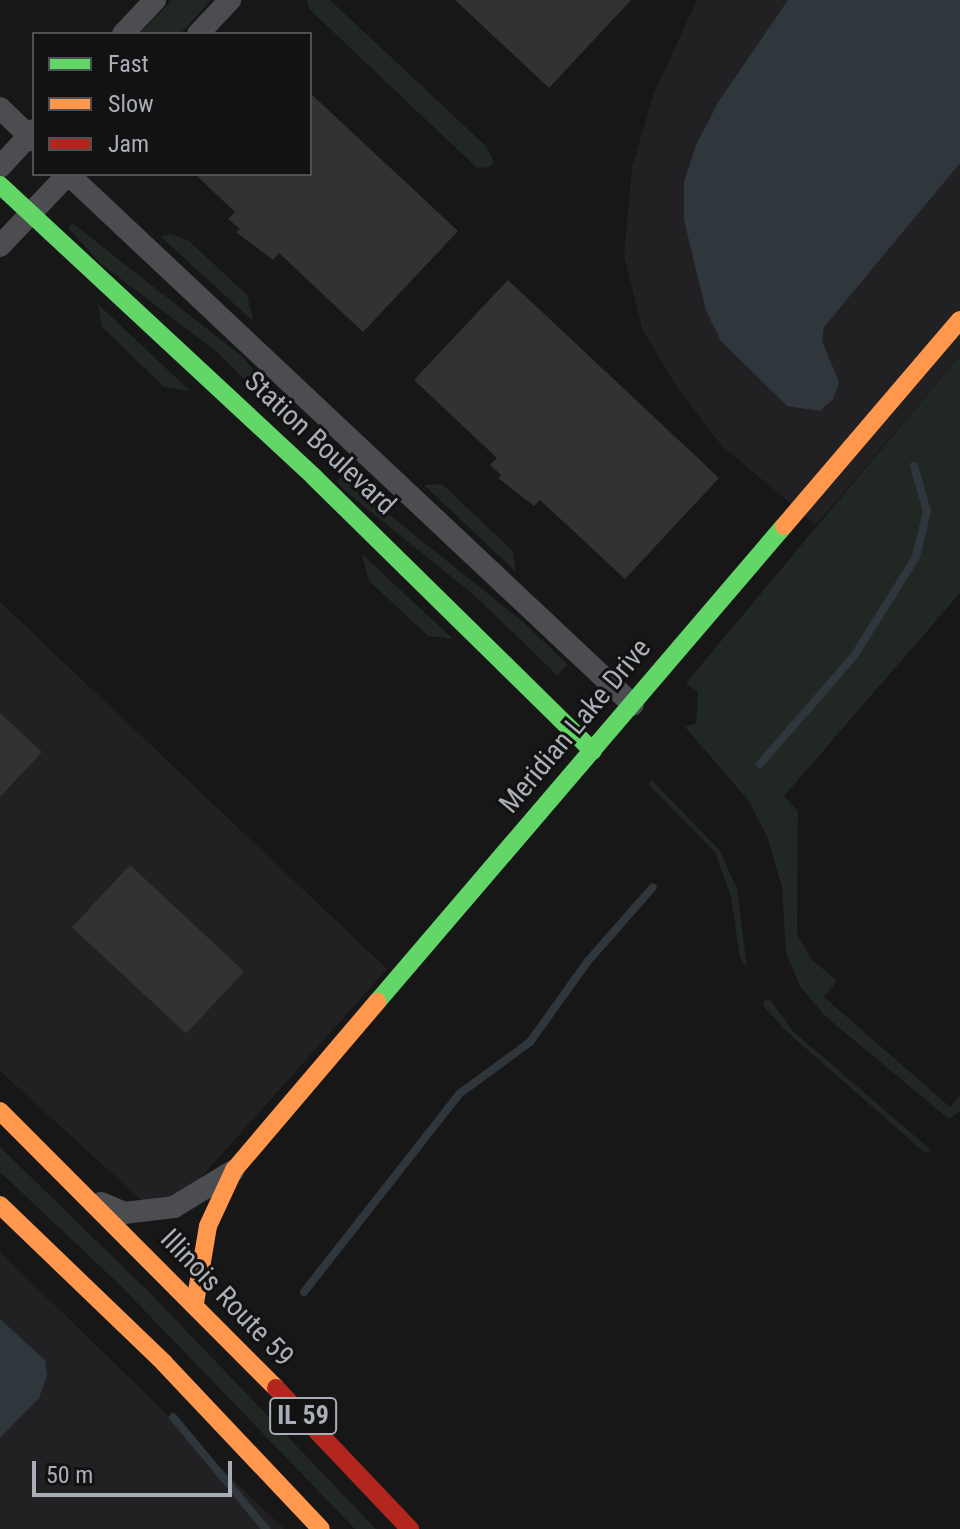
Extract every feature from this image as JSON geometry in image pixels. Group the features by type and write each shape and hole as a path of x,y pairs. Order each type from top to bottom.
{"street":[{"path":"125,32 155,0"},
{"path":"200,32 230,0"},
{"path":"0,108 32,136 0,167"},
{"path":"0,246 66,176"},
{"name":"Station Boulevard","path":"70,176 633,705"},
{"name":"Station Boulevard","path":"0,185 314,477 593,751"},
{"name":"Meridian Lake Drive","path":"88,1197 124,1213 162,1210 187,1202 234,1170 960,320"},
{"name":"Illinois Route 59","path":"0,1111 195,1303 410,1529"},
{"name":"Meridian Lake Drive","path":"195,1303 208,1226 234,1170"},
{"name":"IL 59","path":"0,1205 164,1363 321,1529"}],"shaded area":[{"path":"172,0 211,0 182,32 141,32"},
{"path":"307,0 330,0 487,147 494,162 490,167 477,168 309,9"},
{"path":"697,0 960,0 960,355 816,525 722,446 679,390 643,331 624,256 632,168 653,95"},
{"path":"788,0 960,0 960,163 824,327 822,341 839,382 833,399 820,411 787,406 721,341 706,311 684,220 684,182 696,145 719,101"},
{"path":"71,222 244,358 271,393 251,386 217,352 100,263 69,229"},
{"path":"171,234 189,241 247,295 254,322 160,236"},
{"path":"98,304 190,391 164,387 102,327"},
{"path":"960,355 960,593 784,796 798,811 797,934 811,959 837,981 824,997 950,1107 960,1094 960,1111 949,1119 824,1015 800,986 786,953 782,887 767,836 748,800 685,727 696,723 698,692 686,683"},
{"path":"342,477 523,622 568,665 557,675 473,594 345,491 337,481"},
{"path":"442,484 513,551 516,572 424,485"},
{"path":"362,554 453,639 428,636 369,581"},
{"path":"0,602 387,969 163,1220 0,1071"},
{"path":"651,779 720,851 737,889 747,967 740,958 731,897 715,852 649,785"},
{"path":"770,1000 793,1031 932,1151 924,1152 785,1030 765,1008 763,1001"},
{"path":"0,1147 151,1294 376,1529 355,1529 120,1285 0,1172"},
{"path":"0,1252 106,1355 284,1529 0,1529"},
{"path":"0,1319 45,1360 47,1376 39,1398 0,1438"}],"building":[{"path":"455,0 631,0 549,88"},
{"path":"312,95 458,231 363,332 279,253 273,260 236,232 240,229 228,219 235,212 197,176 312,176"},
{"path":"508,280 719,478 625,579 540,500 534,506 498,478 501,475 490,465 497,458 414,380"},
{"path":"0,713 42,752 0,797"},
{"path":"130,865 244,971 186,1034 72,927"}],"waterway":[{"path":"760,764 854,656 916,557 927,511 914,466"},
{"path":"304,1292 459,1094 530,1042 588,961 653,887"},
{"path":"173,1417 266,1529"}],"traffic: fast":[{"path":"0,185 314,477 593,751"},
{"path":"377,1002 784,526"}],"traffic: slow":[{"path":"784,526 960,320"},
{"path":"195,1303 208,1226 234,1170 377,1002"},
{"path":"0,1111 276,1388"},
{"path":"0,1205 164,1363 321,1529"}],"traffic: jam":[{"path":"276,1388 410,1529"}]}
